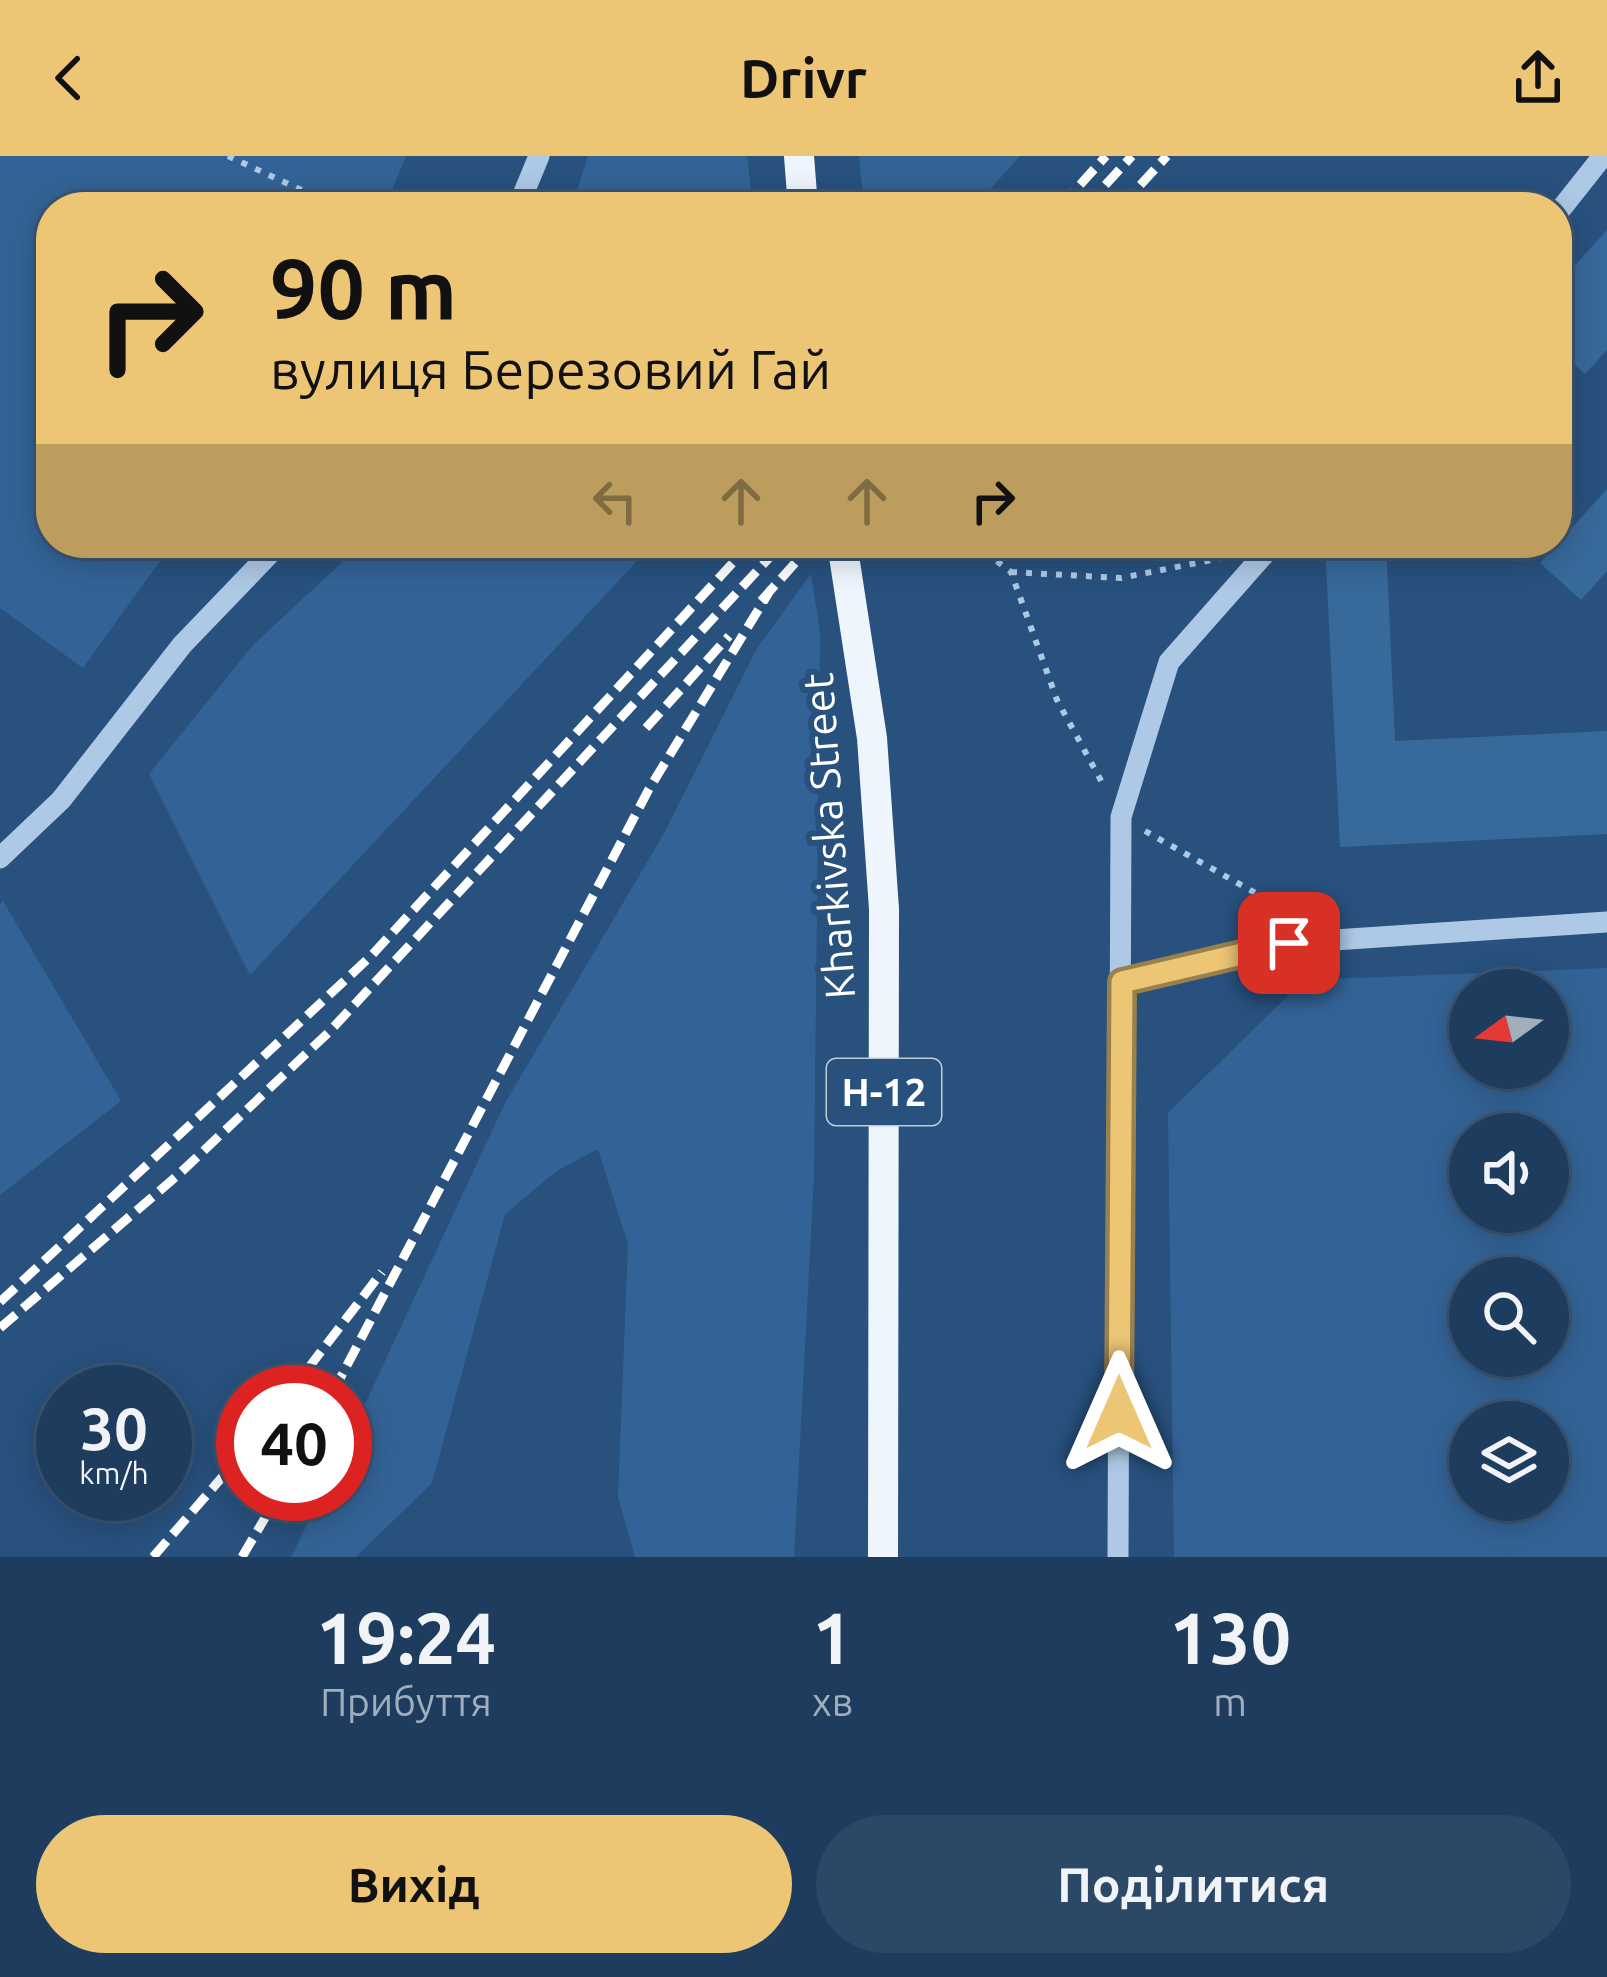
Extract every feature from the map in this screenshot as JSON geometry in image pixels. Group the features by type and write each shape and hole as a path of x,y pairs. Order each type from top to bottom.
{"main road":[{"path":"799,156 802,192"},
{"name":"Kharkivska Street","path":"844,558 872,738 884,909 884,1557"}],"street":[{"path":"524,192 539,156"},
{"path":"1572,195 1603,156"},
{"path":"0,858 61,800 182,645 266,558"},
{"path":"1118,1557 1121,818 1169,662 1260,558"},
{"path":"1122,982 1289,943 1607,922"}],"path":[{"path":"227,156 305,192"},
{"path":"993,558 1011,572 1057,700 1121,818 1275,904"},
{"path":"1011,572 1120,578 1214,558"}],"shaded area":[{"path":"0,156 406,156 391,192 36,192 36,558 162,558 83,668 0,608"},
{"path":"588,156 747,156 751,192 577,192"},
{"path":"859,156 1020,156 988,192 863,192"},
{"path":"347,558 640,558 250,975 149,774 253,645"},
{"path":"811,574 820,633 814,1175 794,1557 635,1557 618,1497 628,1244 598,1149 558,1170 505,1214 432,1483 356,1557 291,1557 309,1521 372,1521 372,1389 505,1103 662,837 757,648"},
{"path":"3,901 121,1101 0,1195 0,904"},
{"path":"1607,968 1607,1557 1174,1557 1168,1113 1304,980 1449,974 1449,1089 1569,1089 1569,970"}],"building":[{"path":"1607,230 1607,350 1585,374 1572,362 1572,268"},
{"path":"1607,489 1607,571 1581,600 1540,563 1545,558 1572,558 1572,528"},
{"path":"1326,558 1387,558 1395,741 1607,731 1607,834 1340,847"}],"railway":[{"path":"1074,192 1106,156"},
{"path":"1099,192 1132,156"},
{"path":"1134,192 1167,156"},
{"path":"0,1302 371,956 737,558"},
{"path":"0,1328 178,1175 329,1032 769,558"},
{"path":"761,601 800,558"},
{"path":"347,1365 649,789 771,589"},
{"path":"646,728 729,636"},
{"path":"311,1365 382,1272"},
{"path":"153,1557 216,1484"},
{"path":"242,1557 263,1521"}],"route":[{"path":"1119,1413 1122,982 1289,943"}]}
